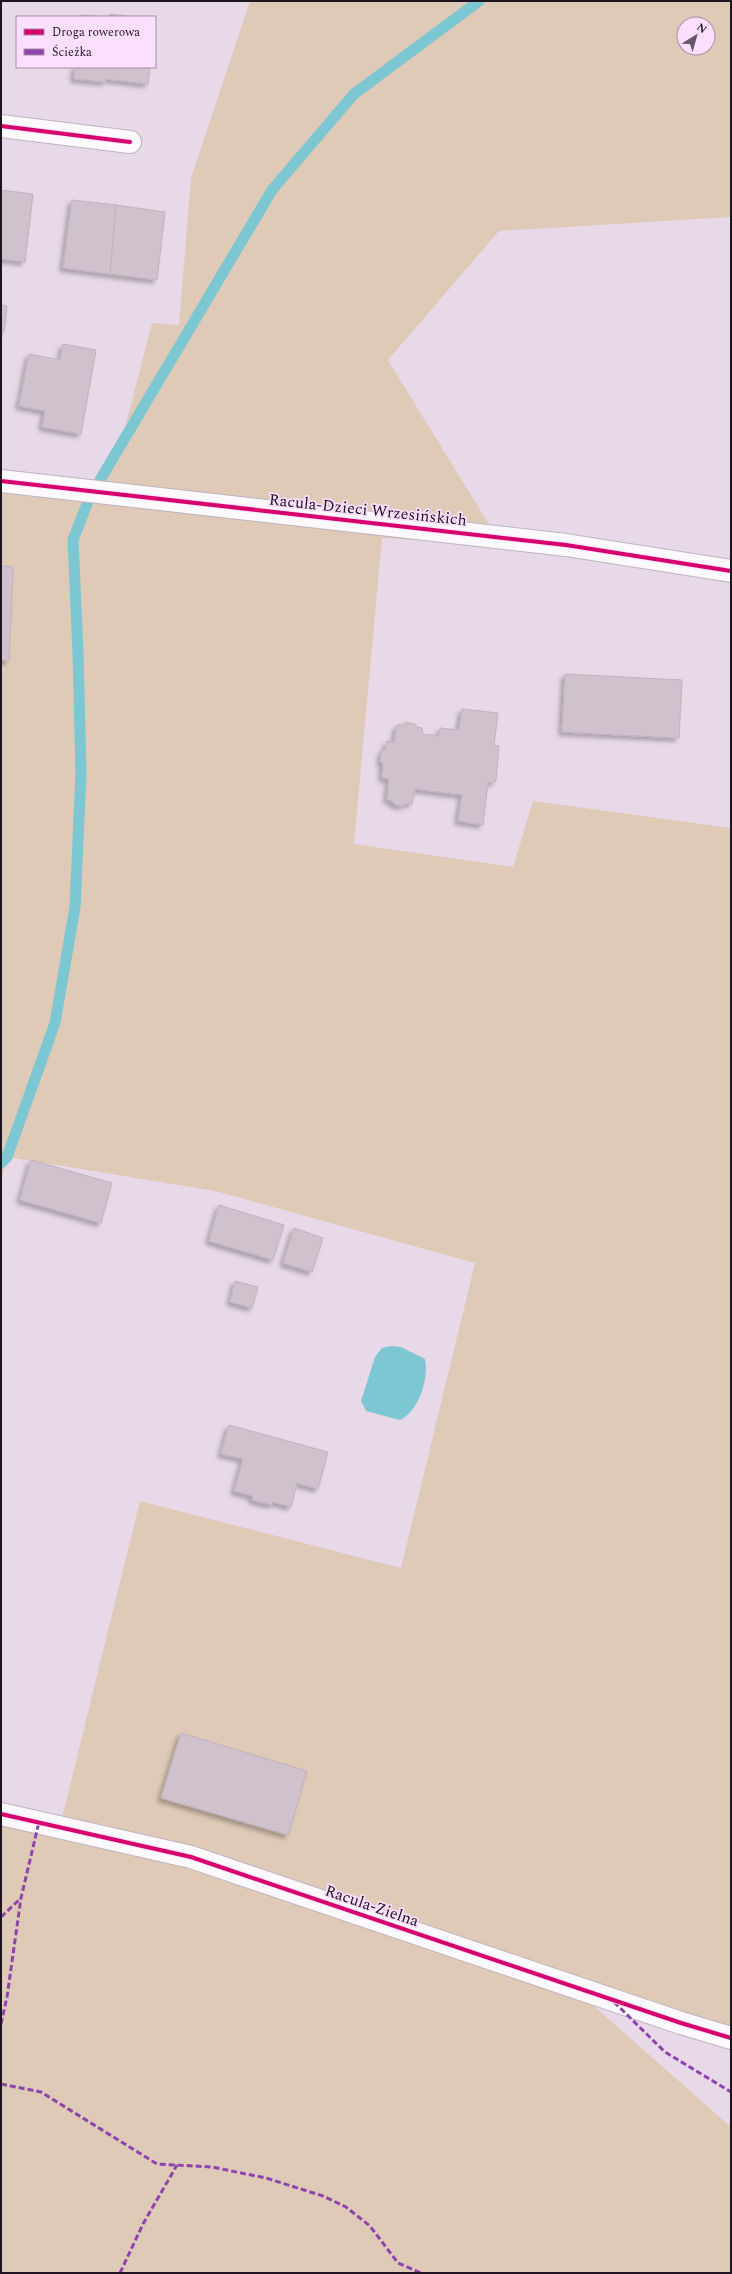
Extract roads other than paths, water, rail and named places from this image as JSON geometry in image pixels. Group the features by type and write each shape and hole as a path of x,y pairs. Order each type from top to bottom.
{"street":[{"path":"1,126 130,142"},
{"name":"Racula-Dzieci Wrzesińskich","path":"1,481 566,545 731,571"},
{"name":"Racula-Zielna","path":"1,1814 191,1857 681,2023 731,2038"}],"water":[{"path":"391,1346 401,1347 425,1359 426,1367 424,1384 417,1402 407,1416 400,1420 366,1411 361,1401 375,1357 382,1348"}],"waterway":[{"path":"100,480 272,190 354,94 479,1"},
{"path":"1,1163 7,1157 55,1023 75,907 81,773 73,540 87,504"}]}
